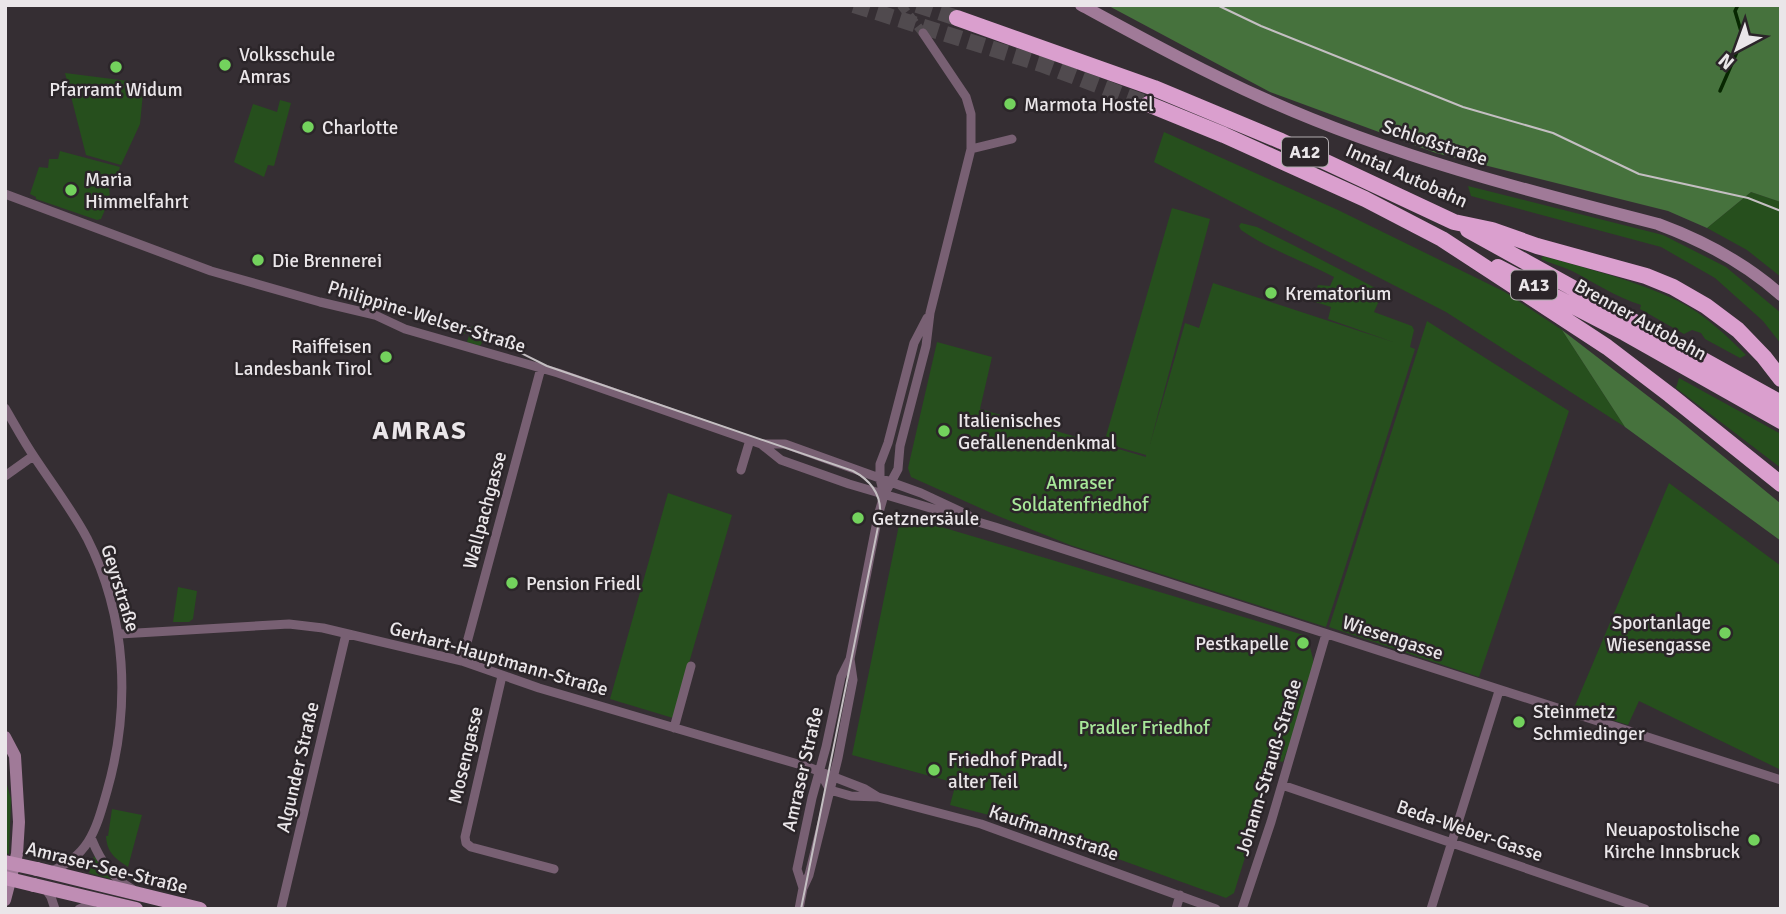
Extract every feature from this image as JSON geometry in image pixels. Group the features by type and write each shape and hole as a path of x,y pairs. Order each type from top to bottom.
{"highway":[{"name":"Inntal Autobahn","path":"957,18 1154,88 1281,141 1454,222 1492,230 1537,246 1646,276 1673,287 1706,306 1738,330 1781,379"},
{"name":"Inntal Autobahn","path":"1148,104 1365,199 1442,240 1607,347 1777,483"},
{"name":"Brenner Autobahn","path":"1454,222 1776,400"},
{"name":"Brenner Autobahn","path":"1442,240 1625,333 1781,421"}],"main road":[{"name":"Schloßstraße","path":"1081,5 1253,94 1360,137 1486,180 1658,224 1683,233 1752,270 1781,295"},
{"path":"5,737 15,756 19,822 17,854 5,900"},
{"path":"5,762 17,782"},
{"name":"Amraser-See-Straße","path":"5,862 200,909"},
{"name":"Amraser-See-Straße","path":"5,878 136,909"}],"street":[{"name":"Amraser Straße","path":"803,888 797,869 812,797 841,677 850,659 884,495 898,469 900,446 926,346 930,313 971,149 971,114 966,97 923,33"},
{"path":"971,149 1012,139"},
{"name":"Philippine-Welser-Straße","path":"5,194 211,271 371,314 405,329 541,368 761,444 781,460 884,495"},
{"name":"Amraser Straße","path":"884,495 880,464 892,430 914,343 930,313"},
{"name":"Wallpachgasse","path":"462,661 541,368"},
{"name":"Geyrstraße","path":"5,408 33,456 74,514 93,550 120,634 122,682 118,752 92,840"},
{"path":"741,471 750,440"},
{"name":"Philippine-Welser-Straße","path":"761,444 785,444 891,483"},
{"path":"5,476 33,456"},
{"name":"Wiesengasse","path":"891,483 921,493 995,527"},
{"name":"Wiesengasse","path":"884,495 995,527 1781,780"},
{"name":"Gerhart-Hauptmann-Straße","path":"120,634 289,624 346,634 462,661 502,676 833,776"},
{"name":"Algunder Straße","path":"281,909 346,634"},
{"name":"Johann-Strauß-Straße","path":"1242,909 1326,634"},
{"name":"Amraser Straße","path":"799,909 830,790 853,680 850,659"},
{"path":"674,727 691,666"},
{"name":"Mosengasse","path":"502,676 465,837 466,843 471,847 554,869"},
{"path":"1431,909 1499,691"},
{"path":"820,772 830,790"},
{"name":"Kaufmannstraße","path":"833,776 878,797"},
{"name":"Beda-Weber-Gasse","path":"1282,785 1645,909"},
{"name":"Kaufmannstraße","path":"830,790 851,796 878,797 1019,836 1216,909"},
{"path":"43,871 63,866 92,840 97,853 113,875 142,895"},
{"path":"38,886 51,897 55,909"},
{"path":"1176,909 1180,895"},
{"path":"79,909 100,901"}],"green space":[{"path":"1107,5 1781,5 1781,202 1751,192 1707,228 1668,211 1436,153 1270,92"},
{"path":"65,73 144,83 140,124 121,165 86,155"},
{"path":"280,100 291,103 274,166 268,165 264,177 234,162 253,104 277,112"},
{"path":"1164,132 1338,210 1505,292 1562,330 1625,427 1446,312 1154,162"},
{"path":"60,151 120,167 109,188 110,198 101,219 97,220 36,199 30,194 39,167 48,168 49,159 58,159"},
{"path":"1468,186 1663,235 1726,267 1781,313 1781,344 1763,321 1715,278 1661,247 1471,196"},
{"path":"1751,192 1781,202 1781,277 1747,250 1707,228"},
{"name":"Amraser Soldatenfriedhof","path":"1172,208 1210,219 1150,444 1185,323 1199,328 1213,283 1393,342 1328,319 1331,307 1312,301 1318,285 1330,286 1334,277 1252,237 1241,230 1241,223 1257,227 1383,292 1374,312 1412,326 1414,330 1410,347 1415,349 1326,627 1070,545 911,477 908,468 937,342 992,357 980,409 1146,457 1104,443"},
{"path":"1543,256 1628,281 1678,301 1706,319 1746,355 1740,358 1705,339 1701,333 1692,330 1684,334 1640,309 1641,305 1568,269 1541,259"},
{"path":"417,310 467,325 465,334 414,318"},
{"path":"1427,321 1569,411 1479,677 1329,627"},
{"path":"472,326 489,331 480,346 467,342"},
{"path":"1562,330 1679,420 1780,503 1781,541 1625,427"},
{"path":"1679,378 1781,434 1781,468 1676,388"},
{"name":"Sportanlage Wiesengasse","path":"1669,483 1781,566 1781,770 1639,701 1628,725 1574,708"},
{"path":"668,493 732,515 673,718 610,699"},
{"name":"Pradler Friedhof","path":"901,515 1307,636 1314,676 1283,762 1275,760 1234,893 1226,898 1016,822 950,805 956,783 852,755"},
{"path":"178,587 197,591 193,619 189,622 173,622"},
{"path":"5,778 11,799 9,854 5,853"},
{"path":"112,809 142,815 128,867 116,858 108,847 106,836"},
{"path":"94,856 111,879 89,873"}],"waterway":[{"path":"1720,91 1743,38 1735,11 1738,5"}],"tunnel":[{"path":"854,5 1041,64 1148,104"},
{"path":"901,5 923,33"},
{"path":"917,5 957,18"}],"tram line":[{"path":"1217,5 1261,26 1463,107 1553,133 1639,174 1748,198 1781,211"},
{"path":"417,312 477,331 547,366 853,471 866,479 874,490 879,502 880,517 801,909"}],"place":[{"name":"Volksschule Amras","path":"225,65"},
{"name":"Pfarramt Widum","path":"116,67"},
{"name":"Marmota Hostel","path":"1010,104"},
{"name":"Charlotte","path":"308,127"},
{"name":"Maria Himmelfahrt","path":"71,190"},
{"name":"Die Brennerei","path":"258,260"},
{"name":"Krematorium","path":"1271,293"},
{"name":"Raiffeisen Landesbank Tirol","path":"386,357"},
{"name":"Italienisches Gefallenendenkmal","path":"944,431"},
{"name":"Getznersäule","path":"858,518"},
{"name":"Pension Friedl","path":"512,583"},
{"name":"Sportanlage Wiesengasse","path":"1725,633"},
{"name":"Pestkapelle","path":"1303,643"},
{"name":"Steinmetz Schmiedinger","path":"1519,722"},
{"name":"Friedhof Pradl, alter Teil","path":"934,770"},
{"name":"Neuapostolische Kirche Innsbruck","path":"1754,840"}],"district":[{"name":"AMRAS","path":"420,430"}]}
